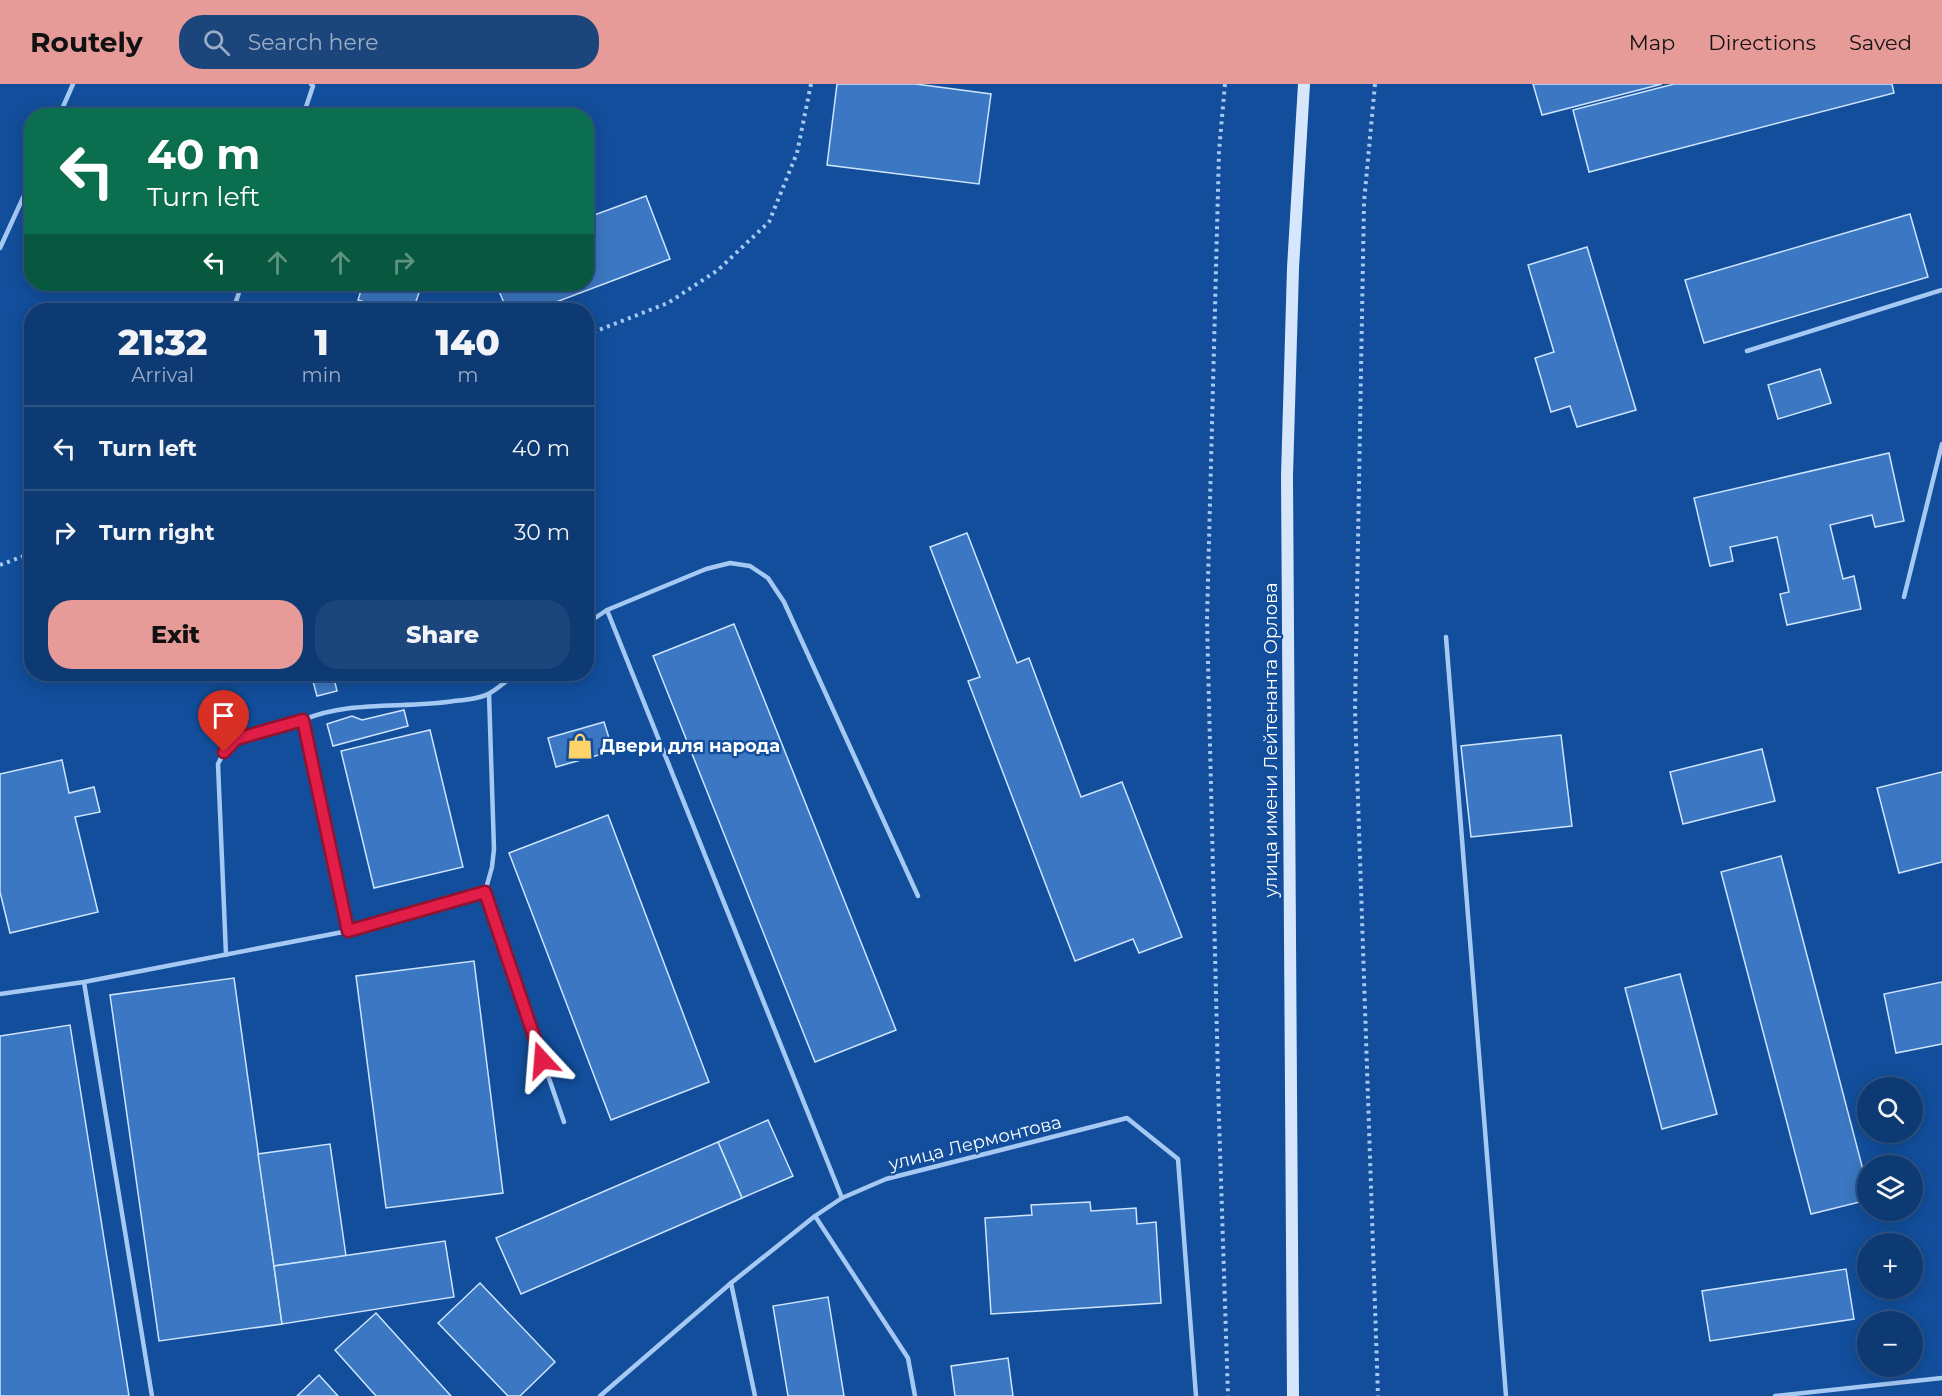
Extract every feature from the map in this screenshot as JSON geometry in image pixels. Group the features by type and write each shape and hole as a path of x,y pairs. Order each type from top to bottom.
{"main road":[{"name":"улица имени Лейтенанта Орлова","path":"1293,1396 1287,476 1293,268 1304,84"}],"lane":[{"path":"63,108 74,84"},
{"path":"306,108 312,84"},
{"path":"0,248 24,196"},
{"path":"1747,351 1942,290"},
{"path":"1904,597 1942,444"},
{"path":"594,619 607,610 706,569 730,563 750,567 768,578 784,602 918,896"},
{"path":"607,610 842,1198"},
{"path":"1446,637 1506,1396"},
{"path":"225,955 218,764 224,752 236,739 341,708 435,704 489,694 507,681"},
{"path":"489,694 494,849 485,892 564,1122"},
{"path":"303,720 348,931"},
{"path":"0,994 84,982 348,931 485,892"},
{"path":"84,982 152,1396"},
{"name":"улица Лермонтова","path":"600,1396 731,1283 815,1216 842,1198 886,1179 1127,1118 1178,1159 1196,1396"},
{"path":"815,1216 908,1358 915,1396"},
{"path":"731,1283 754,1396"},
{"path":"1775,1396 1942,1378"}],"path":[{"path":"594,332 668,303 718,270 769,222 797,153 811,84"},
{"path":"1225,84 1219,150 1207,620 1228,1396"},
{"path":"1375,84 1364,202 1355,710 1378,1396"},
{"path":"0,565 24,556"}],"building":[{"path":"837,84 916,84 991,94 979,184 827,165"},
{"path":"1533,84 1662,84 1542,115"},
{"path":"1674,84 1892,84 1894,93 1589,172 1573,110"},
{"path":"646,196 670,259 594,288 594,215"},
{"path":"1910,214 1928,277 1704,343 1685,280"},
{"path":"1587,247 1636,410 1577,427 1570,406 1551,412 1535,358 1554,352 1528,265"},
{"path":"361,291 420,291 415,303 368,303 358,300"},
{"path":"499,291 585,291 554,303 504,303"},
{"path":"1820,369 1831,403 1778,419 1768,385"},
{"path":"1889,453 1904,521 1875,527 1872,515 1830,525 1843,579 1854,576 1861,609 1787,625 1780,594 1789,592 1777,537 1730,547 1733,561 1710,566 1694,498"},
{"path":"967,533 1017,663 1029,658 1081,797 1122,782 1182,937 1139,953 1133,939 1075,961 968,681 980,677 930,547"},
{"path":"734,624 896,1030 815,1062 653,656"},
{"path":"313,681 335,681 337,691 317,696"},
{"path":"404,710 408,726 333,746 327,724 352,716 362,720"},
{"path":"604,722 613,751 556,767 548,738"},
{"path":"430,730 463,867 374,888 341,751"},
{"path":"1561,735 1572,826 1471,837 1461,746"},
{"path":"1762,749 1775,801 1683,824 1670,772"},
{"path":"62,760 69,793 94,787 100,812 75,817 98,912 10,933 0,892 0,774"},
{"path":"1942,772 1942,862 1899,873 1877,788"},
{"path":"608,815 709,1082 611,1120 509,853"},
{"path":"1781,856 1859,1155 1857,1155 1857,1203 1811,1214 1721,872"},
{"path":"474,961 503,1193 386,1208 356,976"},
{"path":"1680,974 1717,1114 1662,1129 1625,988"},
{"path":"234,978 282,1324 159,1341 110,995"},
{"path":"1942,982 1942,1044 1896,1053 1884,994"},
{"path":"70,1025 129,1396 0,1396 0,1036"},
{"path":"768,1120 793,1176 742,1198 718,1142"},
{"path":"718,1142 742,1198 521,1294 496,1238"},
{"path":"330,1144 346,1256 274,1266 258,1154"},
{"path":"1090,1202 1091,1211 1136,1208 1137,1224 1156,1222 1161,1303 991,1314 985,1218 1032,1215 1031,1205"},
{"path":"445,1241 454,1297 282,1324 274,1266"},
{"path":"1846,1269 1854,1319 1710,1341 1702,1291"},
{"path":"480,1283 555,1362 520,1396 508,1396 438,1323"},
{"path":"828,1297 844,1396 788,1396 773,1306"},
{"path":"376,1313 451,1396 376,1396 335,1350"},
{"path":"1008,1358 1013,1396 955,1396 951,1366"},
{"path":"319,1375 338,1396 297,1396"}],"place":[{"name":"Двери для народа","path":"580,746"}],"route":[{"path":"224,752 236,739 303,720 348,931 485,892 542,1060"}]}
